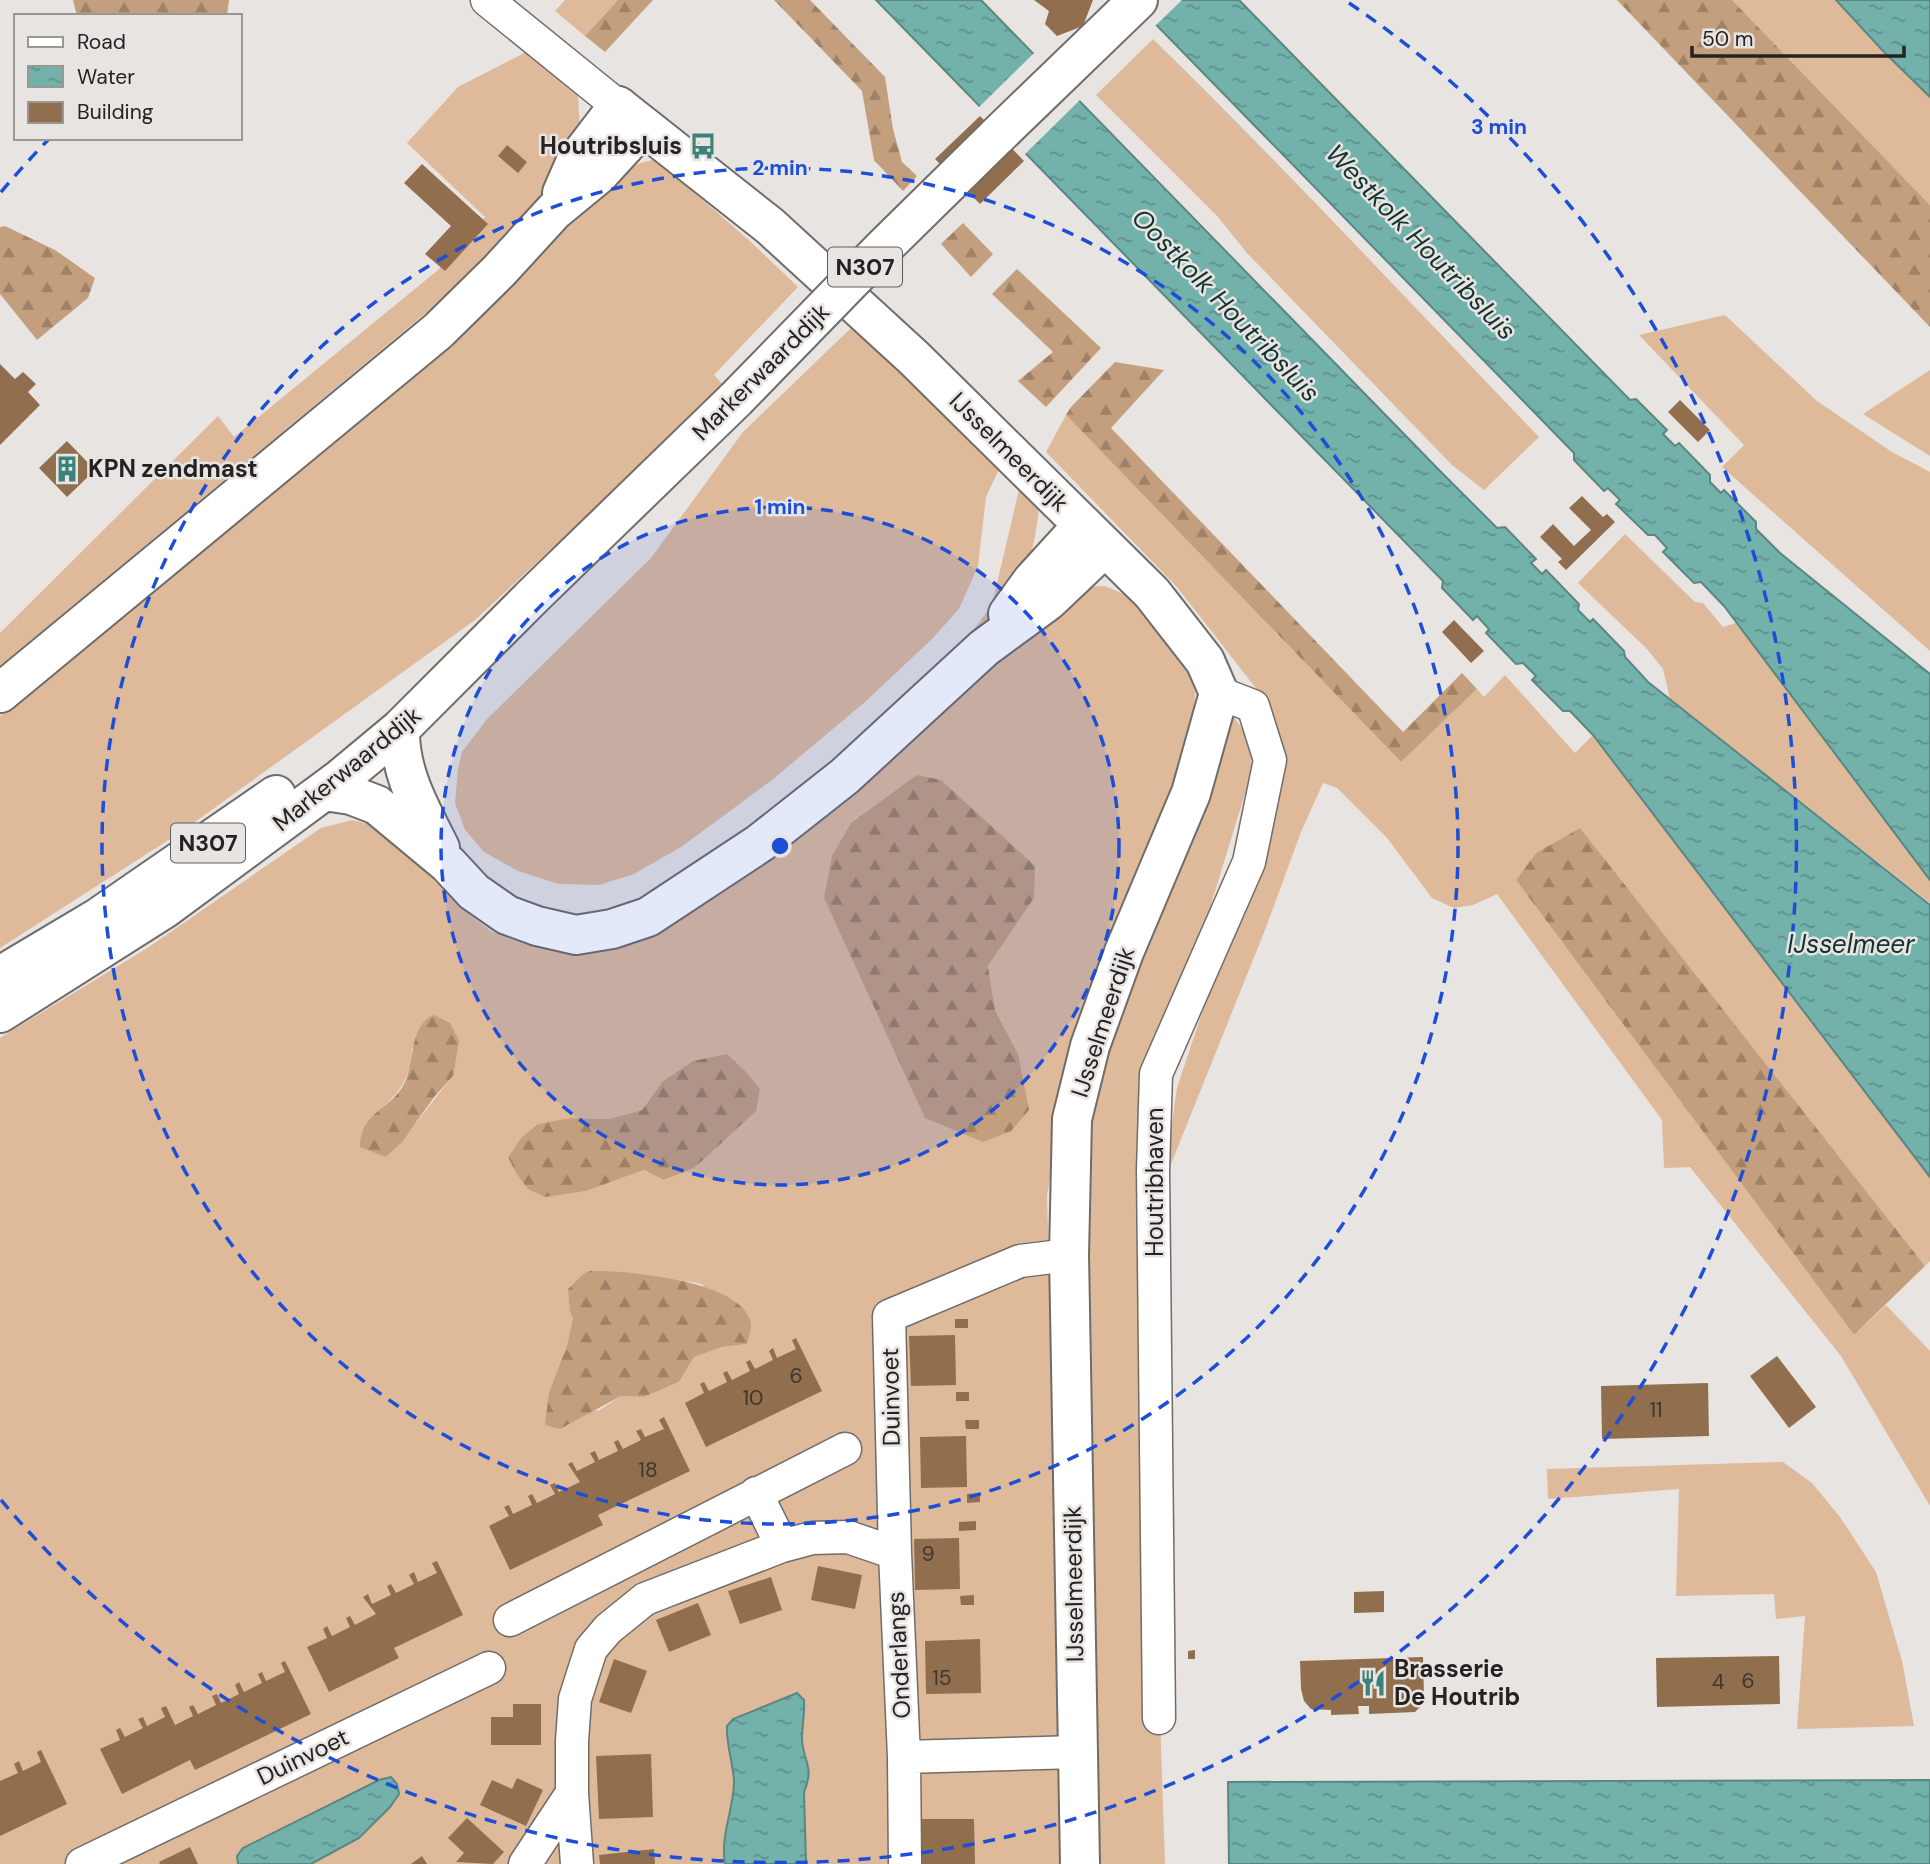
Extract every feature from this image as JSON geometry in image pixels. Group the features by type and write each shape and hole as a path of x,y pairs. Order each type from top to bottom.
{"main road":[{"name":"Markerwaarddijk","path":"0,1013 164,909 324,791 400,729 736,399 900,231 1138,0"},
{"path":"0,693 438,331 499,271 554,211 599,174 630,116"},
{"name":"IJsselmeerdijk","path":"630,116 770,226 914,358 1152,593 1205,660 1219,693 1191,793 1124,952 1090,1046 1072,1119 1069,1255 1080,1864"},
{"path":"324,791 351,794 377,805 448,864 474,892 507,915 537,926 576,935 612,929 648,917 760,843 845,776 984,648 1032,581 1094,536"},
{"name":"Markerwaarddijk","path":"0,976 99,917 272,798 534,595"},
{"path":"400,729 402,756 408,781 448,864"}],"street":[{"path":"487,0 630,116"},
{"name":"Houtribhaven","path":"1159,1718 1153,1170 1156,1074 1249,862 1270,760 1252,706 1219,693"},
{"name":"Duinvoet","path":"895,1553 889,1316 1020,1261 1069,1255"},
{"name":"Duinvoet","path":"510,1620 845,1449"},
{"path":"756,1493 782,1546"},
{"path":"577,1864 572,1793 575,1699 591,1649 608,1629 645,1599 782,1546 812,1538 848,1537 895,1553"},
{"name":"Onderlangs","path":"895,1553 904,1757 905,1864"},
{"name":"Duinvoet","path":"82,1864 121,1855 489,1668"},
{"path":"904,1757 1077,1752"},
{"path":"525,1864 572,1793"}],"shaded area":[{"path":"565,0 618,0 585,36 555,11"},
{"path":"1732,0 1836,0 1930,97 1930,205"},
{"path":"1153,39 1539,437 1484,490 1452,465 1247,253 1218,217 1096,95"},
{"path":"534,48 577,82 580,130 542,196 463,282 0,666 0,633 218,416 234,437 438,270 485,217 407,143 458,87"},
{"path":"656,159 798,287 714,375 725,387 475,620 181,832 0,948 0,716 449,336 612,171"},
{"path":"1725,315 1817,401 1892,452 1930,472 1930,651 1722,467 1744,445 1639,335"},
{"path":"852,327 1001,465 986,497 978,566 959,609 931,640 866,701 772,780 681,847 634,874 599,885 559,884 518,871 484,852 465,830 455,803 462,752 487,719 651,558 743,432"},
{"path":"1930,370 1930,456 1863,414"},
{"path":"1066,415 1401,762 1477,689 1484,697 1505,675 1575,753 1593,735 1930,1177 1930,1261 1925,1266 1580,829 1536,853 1516,880 1854,1335 1886,1305 1930,1351 1930,1506 1841,1356 1690,1167 1664,1168 1662,1120 1497,894 1473,905 1454,908 1432,898 1387,838 1337,788 1323,783 1301,832 1265,930 1169,1169 1170,1137 1177,1088 1269,811 1269,705 1177,587 1046,452"},
{"path":"1021,481 1040,501 1034,542 1027,566 1013,592 951,660 992,605"},
{"path":"1625,534 1695,602 1703,603 1723,627 1736,623 1930,880 1930,903 1670,699 1663,669 1647,649 1578,583"},
{"path":"1105,586 1135,599 1177,644 1195,692 1193,758 1071,1054 1047,1196 1066,1864 806,1864 804,1792 808,1770 802,1739 804,1700 753,1709 727,1726 734,1781 724,1843 725,1864 0,1864 0,1038 149,947 321,828 352,820 376,826 466,912 492,932 524,944 567,953 646,937 722,893 809,828 1079,587","holes":["851,823 1034,898 988,966 995,1010 1018,1054","412,1048 453,1076 413,1128 386,1157 368,1121 399,1090 411,1061","662,1082 760,1089 755,1111 703,1160 665,1180 644,1170 586,1191 545,1196 508,1157 521,1138 571,1118 609,1119 642,1110","590,1271 642,1274 702,1284 746,1344 722,1347 694,1357 679,1382 644,1397 621,1396 598,1411 549,1392 571,1331 573,1319 568,1289 583,1274"]},
{"path":"1227,708 1249,738 1252,771 1150,1093 1146,1303 1165,1864 1092,1864 1080,1248 1094,1066"},
{"path":"1783,1462 1812,1483 1840,1517 1876,1572 1902,1661 1914,1726 1797,1729 1805,1616 1776,1619 1774,1594 1676,1596 1679,1489 1548,1499 1547,1469"}],"green space":[{"path":"73,0 229,0 227,14 76,14"},
{"path":"618,0 653,0 605,52 585,36"},
{"path":"774,0 810,0 885,77 893,129 902,162 917,176 903,191 874,160 862,91"},
{"path":"1617,0 1732,0 1930,205 1930,327"},
{"path":"963,223 993,254 971,277 941,244"},
{"path":"5,226 55,250 95,278 88,298 37,340 0,294 0,227"},
{"path":"1017,269 1101,348 1046,407 1018,381 1053,352 992,294"},
{"path":"1115,362 1164,370 1111,428 1403,732 1462,673 1477,689 1401,762 1066,415"},
{"path":"917,775 941,780 1035,866 1034,898 988,966 995,1010 1018,1054 1029,1110 1011,1131 983,1142 925,1118 824,898 832,856 851,823"},
{"path":"1580,828 1925,1266 1854,1335 1516,880 1536,853"},
{"path":"434,1015 450,1023 459,1041 453,1076 402,1142 386,1157 360,1147 365,1126 405,1082 416,1035 426,1020"},
{"path":"727,1054 760,1089 756,1111 693,1168 664,1180 644,1170 586,1191 545,1197 528,1189 516,1173 508,1157 521,1138 538,1124 571,1118 609,1119 642,1110 662,1082 693,1061"},
{"path":"590,1271 654,1276 706,1287 743,1308 751,1323 747,1344 722,1347 694,1357 679,1382 644,1397 621,1396 560,1429 545,1425 549,1392 567,1346 573,1319 568,1289 583,1274"}],"water":[{"path":"876,0 981,0 1441,472 1497,528 1505,527 1536,559 1531,563 1542,574 1546,570 1579,604 1578,610 1590,622 1593,619 1624,651 1625,657 1648,682 1930,905 1930,1177 1593,735 1570,711 1563,711 1532,680 1536,676 1523,663 1516,664 1486,633 1489,629 1477,616 1473,620 1442,588 1443,581"},
{"name":"Westkolk Houtribsluis","path":"1132,0 1239,0 1630,400 1636,399 1667,430 1663,434 1675,446 1679,443 1710,475 1710,482 1721,493 1724,490 1756,522 1756,529 1780,553 1930,674 1930,880 1724,606 1701,582 1694,583 1663,552 1667,548 1655,535 1648,535 1616,504 1620,500 1608,488 1604,491 1574,460 1574,453"},
{"path":"1836,0 1930,0 1930,97 1884,52"},
{"path":"797,1693 804,1700 802,1739 808,1770 804,1792 806,1864 725,1864 724,1843 734,1781 727,1726 733,1719"},
{"path":"391,1777 397,1784 399,1794 359,1838 311,1864 238,1864 237,1856 243,1848 379,1780"},
{"path":"1930,1780 1930,1864 1229,1864 1228,1782"}],"pier":[{"path":"1129,0 1182,0 1154,27"},
{"path":"1036,51 1082,98 1023,156 977,109"}],"building":[{"path":"1034,0 1093,0 1083,26 1057,36 1045,24 1049,11"},
{"path":"980,116 1024,161 980,204 935,159"},
{"path":"507,145 527,162 518,173 498,156"},
{"path":"422,164 488,224 445,271 425,254 451,226 404,183"},
{"path":"0,364 15,379 23,372 36,384 28,392 40,405 0,445"},
{"path":"1680,400 1710,430 1698,442 1668,412"},
{"name":"KPN zendmast","path":"67,441 95,470 67,497 39,468"},
{"path":"1582,496 1603,517 1607,514 1615,522 1566,570 1558,562 1562,559 1540,537 1553,524 1574,546 1591,530 1569,508"},
{"path":"1454,620 1484,651 1471,663 1442,632"},
{"path":"955,1319 968,1319 968,1328 955,1328"},
{"path":"955,1335 956,1385 911,1386 909,1336"},
{"path":"796,1338 822,1391 706,1447 685,1403 704,1393 700,1384 704,1382 709,1391 727,1382 723,1373 727,1371 732,1380 750,1371 746,1362 750,1360 755,1369 773,1360 769,1351 773,1348 777,1358 796,1349 792,1340"},
{"path":"1777,1356 1816,1407 1789,1428 1750,1376"},
{"path":"1708,1383 1709,1436 1602,1439 1601,1386"},
{"path":"956,1392 969,1392 969,1401 956,1401"},
{"path":"664,1417 690,1471 598,1515 603,1525 510,1570 489,1526 509,1516 504,1507 509,1505 513,1514 532,1505 528,1496 532,1494 537,1503 555,1494 550,1485 555,1483 559,1492 580,1482 568,1464 572,1462 577,1471 595,1462 590,1453 595,1451 599,1460 618,1451 614,1442 618,1440 623,1449 641,1440 636,1431 641,1429 645,1437 664,1429 659,1420"},
{"path":"965,1420 979,1420 979,1429 966,1429"},
{"path":"966,1436 967,1487 921,1488 920,1437"},
{"path":"980,1493 980,1502 967,1503 967,1494"},
{"path":"976,1521 976,1530 959,1531 959,1522"},
{"path":"959,1538 960,1589 915,1590 914,1539"},
{"path":"437,1561 463,1615 394,1648 399,1658 329,1692 307,1647 327,1638 323,1629 327,1626 332,1636 350,1627 346,1618 350,1616 355,1625 376,1614 363,1597 368,1594 372,1604 391,1595 387,1586 391,1584 396,1593 414,1584 409,1575 414,1572 418,1582 437,1573 432,1563"},
{"path":"818,1566 862,1575 855,1609 811,1600"},
{"path":"771,1577 782,1610 740,1624 728,1591"},
{"path":"1384,1591 1384,1612 1354,1613 1354,1592"},
{"path":"974,1595 974,1605 961,1605 960,1596"},
{"path":"698,1603 711,1635 669,1652 656,1620"},
{"path":"980,1639 981,1693 926,1694 925,1641"},
{"path":"1195,1650 1195,1659 1188,1659 1188,1651"},
{"path":"1779,1656 1780,1704 1657,1707 1656,1658"},
{"path":"1423,1657 1424,1698 1422,1705 1415,1712 1369,1714 1369,1706 1358,1706 1359,1714 1331,1715 1331,1710 1311,1709 1304,1701 1300,1661"},
{"path":"614,1659 647,1671 631,1713 599,1702"},
{"path":"285,1661 311,1714 195,1770 190,1760 122,1794 100,1749 120,1740 116,1730 120,1728 125,1737 143,1728 138,1719 143,1717 147,1726 165,1717 161,1708 166,1706 175,1725 193,1716 189,1707 193,1705 198,1714 216,1705 212,1696 217,1694 221,1703 239,1694 235,1685 239,1682 244,1692 262,1683 258,1674 262,1672 266,1681 285,1672 281,1663"},
{"path":"513,1704 541,1704 541,1745 491,1745 491,1717 513,1717"},
{"path":"41,1750 67,1804 0,1836 0,1781 18,1773 14,1764 19,1761 23,1771 41,1762 37,1752"},
{"path":"651,1754 653,1817 599,1819 596,1756"},
{"path":"517,1778 543,1790 526,1826 480,1805 492,1780 512,1789"},
{"path":"467,1818 504,1852 493,1864 456,1862 464,1853 448,1838"},
{"path":"919,1819 974,1819 975,1864 920,1864"},
{"path":"190,1847 198,1864 160,1864 159,1862"},
{"path":"654,1849 655,1864 600,1864 599,1855"},
{"path":"422,1856 427,1864 411,1864"}],"place":[{"name":"Houtribsluis","path":"703,146"},
{"name":"KPN zendmast","path":"67,469"},
{"name":"Brasserie De Houtrib","path":"1373,1683"}],"water label":[{"name":"Oostkolk Houtribsluis","path":"1226,305"},
{"name":"IJsselmeer","path":"1851,944"}]}
